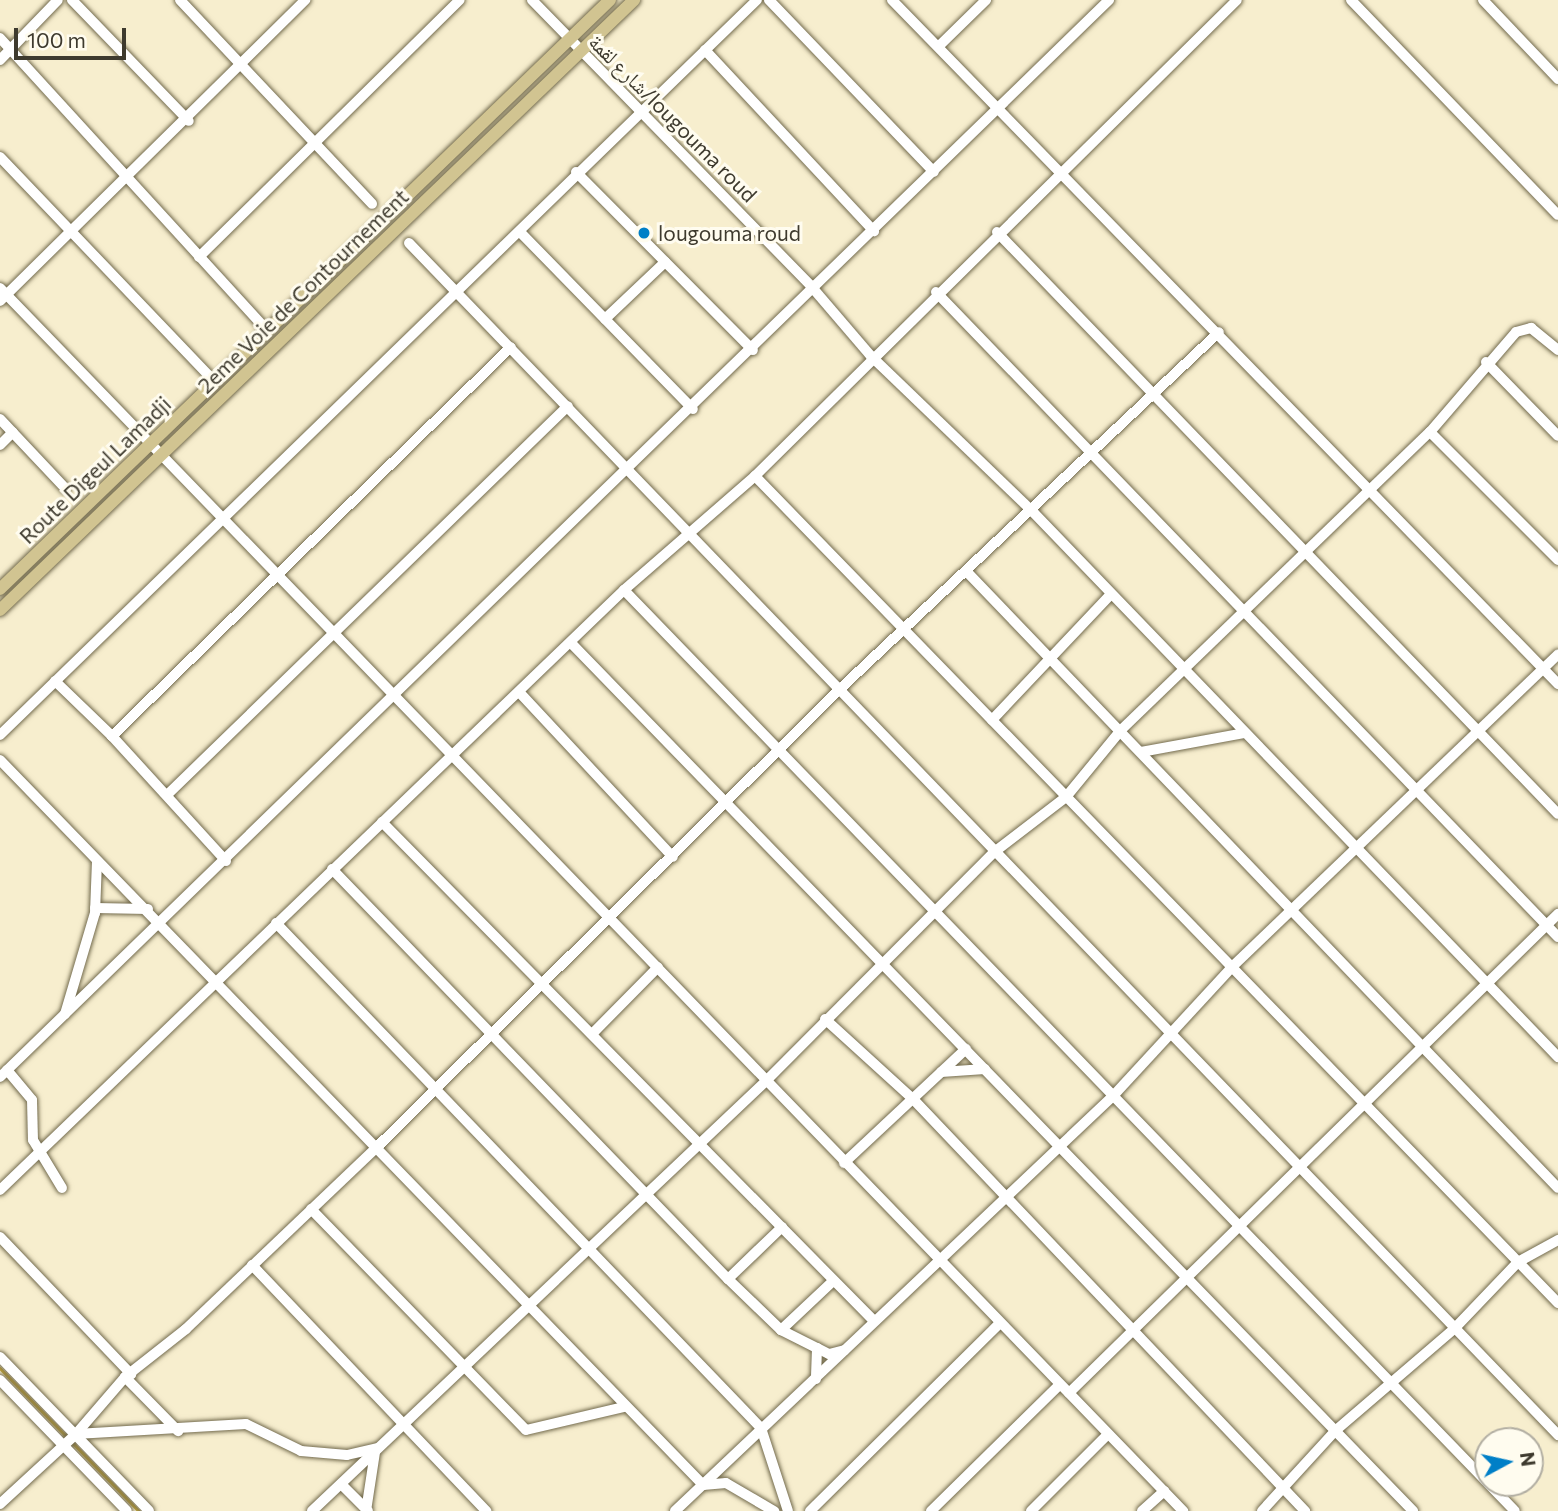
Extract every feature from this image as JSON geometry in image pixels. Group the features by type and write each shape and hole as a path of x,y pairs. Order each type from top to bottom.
{"main road":[{"name":"Route Digeul Lamadji","path":"0,589 610,0"},
{"name":"2eme Voie de Contournement","path":"0,610 634,0"}],"street":[{"path":"0,60 58,0"},
{"path":"72,0 189,121"},
{"path":"180,0 372,204"},
{"path":"199,257 460,0"},
{"name":"شارع لقمة/lougouma roud","path":"532,0 811,286 871,356 1032,512 1558,1057"},
{"path":"0,735 521,233 576,172 757,0"},
{"path":"769,0 934,172"},
{"path":"892,0 1219,332 1558,684"},
{"path":"939,46 986,0"},
{"path":"62,1188 38,1153 32,1100 3,1074 226,861 390,693 693,409 811,286 874,230 1109,0"},
{"path":"0,1190 332,869 572,644 624,590 755,476 871,356 1237,0"},
{"path":"1351,0 1558,215"},
{"path":"1483,0 1558,79"},
{"path":"302,1 237,62 189,121 73,233 2,295 163,454 390,693 610,916 938,1261 1183,1511"},
{"path":"0,38 130,177 268,331"},
{"path":"705,50 874,230"},
{"path":"0,157 215,382"},
{"path":"576,172 752,350"},
{"path":"997,232 1156,393 1558,814"},
{"path":"521,233 693,409"},
{"path":"409,243 689,535 841,688 993,853 1175,1034 1454,1329 1558,1434"},
{"path":"605,319 665,262"},
{"path":"936,292 1558,937"},
{"path":"312,1511 644,1192 767,1080 881,961 993,853 1066,797 1121,730 1430,432 1486,362 1516,332 1531,328 1558,350"},
{"path":"0,1504 69,1440 128,1375 252,1265 377,1147 543,981 779,755 841,688 906,633 1219,332"},
{"path":"112,736 510,347"},
{"path":"1486,362 1558,436"},
{"path":"167,794 568,406"},
{"path":"0,419 66,489"},
{"path":"0,444 13,432"},
{"path":"1430,432 1558,560"},
{"path":"755,476 1366,1109 1558,1303"},
{"path":"968,573 1121,730 1421,1051 1558,1188"},
{"path":"624,590 779,755 1242,1226 1515,1511"},
{"path":"992,720 1046,656 1111,594"},
{"path":"572,644 1059,1143 1413,1511"},
{"path":"675,1511 816,1379 1059,1143 1114,1095 1175,1034 1231,968 1558,654"},
{"path":"55,681 112,736 226,861"},
{"path":"520,693 673,857"},
{"path":"1141,752 1245,733"},
{"path":"0,760 97,861 161,922 215,984 377,1147 624,1407 703,1485 726,1483 774,1511"},
{"path":"382,822 594,1032 698,1143 874,1321"},
{"path":"64,1015 95,908 97,861"},
{"path":"332,869 492,1031 728,1279 781,1330 830,1354 845,1350"},
{"path":"95,908 148,909"},
{"path":"1069,1393 1190,1280 1300,1167 1366,1109 1485,984 1558,914"},
{"path":"276,923 761,1428 788,1511"},
{"path":"594,1032 658,967"},
{"path":"825,1019 913,1099 1003,1199 1135,1330 1305,1511"},
{"path":"844,1163 966,1049"},
{"path":"941,1072 985,1069"},
{"path":"312,1209 526,1430 624,1407"},
{"path":"728,1279 782,1227"},
{"path":"0,1237 178,1431"},
{"path":"1262,1511 1285,1491 1335,1431 1454,1329 1518,1262 1558,1240"},
{"path":"252,1265 486,1511"},
{"path":"781,1330 833,1281"},
{"path":"1538,1283 1558,1288"},
{"path":"810,1511 999,1324"},
{"path":"816,1379 817,1348"},
{"path":"0,1357 127,1511"},
{"path":"0,1380 149,1511"},
{"path":"932,1511 1059,1385"},
{"path":"69,1440 246,1424 302,1451 347,1455 378,1450"},
{"path":"1031,1511 1108,1434"},
{"path":"366,1510 378,1450"},
{"path":"341,1484 366,1510"},
{"path":"1142,1511 1164,1491"}],"waterway":[{"path":"0,1368 68,1438"},
{"path":"73,1443 139,1511"}],"place":[{"name":"lougouma roud","path":"644,233"}]}
